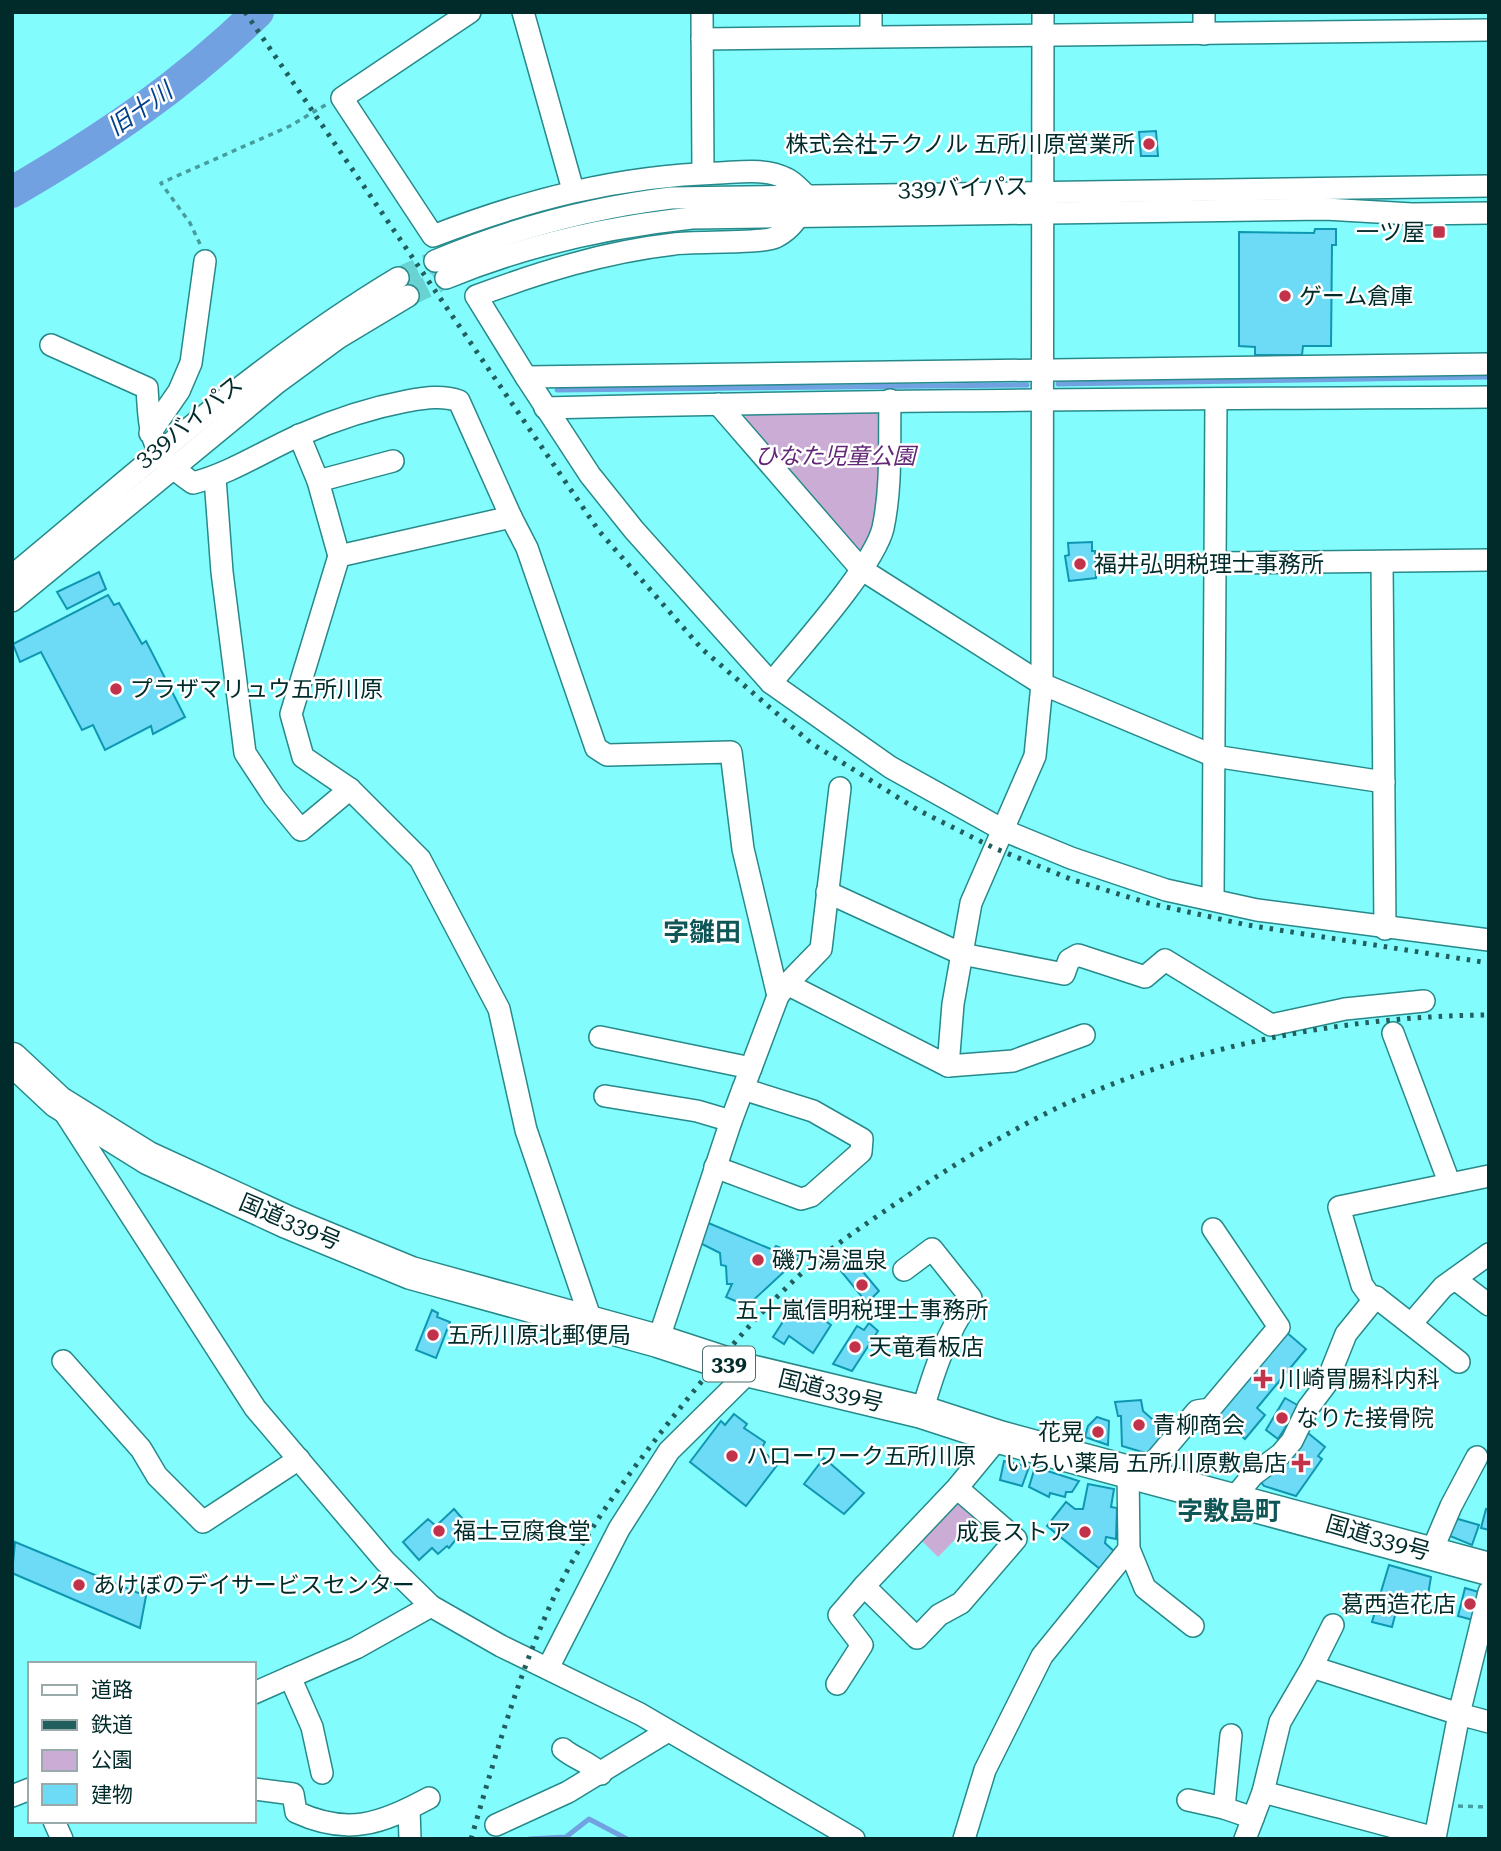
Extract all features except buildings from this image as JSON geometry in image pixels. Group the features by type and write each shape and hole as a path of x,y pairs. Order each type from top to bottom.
{"highway":[{"name":"国道339号","path":"12,1059 58,1102 148,1158 411,1273 658,1341 750,1371 922,1412 999,1437 1234,1498 1489,1569"}],"street":[{"path":"470,12 342,98 433,236 502,210 573,190 639,178 763,171 789,179 804,206"},
{"path":"523,12 573,190"},
{"path":"702,12 703,173"},
{"path":"871,12 871,36"},
{"path":"702,39 871,36 1044,23 1367,22 1489,30"},
{"path":"948,1066 971,903 1035,755 1042,684 1044,23"},
{"path":"440,270 503,235 600,208 671,198 804,206 1043,202 1489,186"},
{"name":"339バイパス","path":"1043,202 1325,209 1412,214 1489,213"},
{"path":"804,206 774,238 676,243 616,252 547,269 476,296 590,475 634,530 771,683 890,767 1003,830 1103,869 1166,890 1257,910 1385,929 1489,940"},
{"path":"150,433 179,391 191,363 205,261"},
{"name":"339バイパス","path":"12,601 167,461 299,367 403,287"},
{"path":"51,345 147,388 150,433 167,461 193,483 215,478 299,435 387,405 447,397 459,401 510,517 527,548 596,748 607,755 731,752 743,849 782,990 948,1066 1013,1061 1084,1035"},
{"path":"526,377 1489,364"},
{"path":"545,408 890,400 1042,402 1489,397"},
{"path":"1213,899 1216,399"},
{"path":"771,683 861,569 882,530 888,486 890,400"},
{"path":"718,404 861,569 1042,684 1214,756 1384,782"},
{"path":"299,435 318,481 339,556 291,715 303,757 350,789 420,859 499,1009 526,1130 592,1323"},
{"path":"12,576 167,461"},
{"path":"318,481 393,461"},
{"path":"215,478 222,572 245,754 274,797 301,830 350,789"},
{"path":"339,556 510,517"},
{"path":"1216,563 1489,560"},
{"path":"1382,562 1385,929"},
{"path":"658,1341 730,1121 782,990 821,949 840,788"},
{"path":"827,891 962,954 1064,974 1069,960 1078,956 1145,976 1165,960 1271,1025 1345,1009 1424,1001"},
{"path":"1394,1033 1450,1182"},
{"path":"600,1037 751,1068"},
{"path":"715,1167 801,1199 811,1196 861,1152 862,1139 813,1111 743,1089"},
{"path":"605,1096 697,1111 730,1121"},
{"path":"58,1102 255,1408 385,1561 431,1606 668,1731 827,1833 854,1839"},
{"path":"1460,1362 1376,1297 1370,1296 1362,1285 1339,1207 1489,1176"},
{"path":"1193,1626 1145,1588 1129,1549 1135,1472 1198,1411 1210,1409 1279,1327 1213,1229"},
{"path":"904,1270 932,1249 971,1298 952,1325 939,1354 922,1412"},
{"path":"1411,1324 1443,1287 1489,1254"},
{"path":"1455,1279 1489,1305"},
{"path":"1234,1498 1253,1475 1281,1454 1292,1441 1307,1408 1326,1384 1346,1334 1376,1297"},
{"path":"63,1361 141,1449 157,1476 203,1522 299,1459"},
{"path":"548,1668 619,1529 669,1451 750,1371"},
{"path":"837,1684 862,1645 839,1615 957,1488 999,1437"},
{"path":"1431,1553 1451,1506 1477,1457"},
{"path":"864,1586 917,1637 939,1615 961,1603 1016,1539 957,1488"},
{"path":"964,1839 985,1769 1042,1656 1129,1549"},
{"path":"1263,1792 1435,1838 1459,1714 1489,1592"},
{"path":"256,1692 356,1648 431,1606"},
{"path":"1245,1839 1263,1792 1280,1722 1334,1625"},
{"path":"1312,1667 1489,1722"},
{"path":"289,1677 312,1727 322,1773"},
{"path":"496,1825 601,1774 668,1731"},
{"path":"1224,1808 1231,1735"},
{"path":"563,1749 572,1756 590,1762 601,1774"},
{"path":"256,1789 293,1794 296,1812 316,1821 345,1828 380,1820 429,1798"},
{"path":"1188,1800 1253,1818"},
{"path":"408,1809 410,1839"},
{"path":"55,1823 62,1839"}],"path":[{"path":"205,261 190,223 161,183 290,126 324,105 342,98"},
{"path":"1442,1805 1489,1807"}],"green space":[{"name":"ひなた児童公園","path":"748,412 875,412 879,415 880,468 877,502 862,552 742,424"},
{"path":"962,1502 978,1516 938,1557 921,1540 954,1503"}],"waterway":[{"name":"旧十川","path":"12,192 79,152 141,110 200,64 258,12"},
{"path":"1058,384 1489,377"},
{"path":"557,390 1027,385"},
{"path":"529,1839 566,1837 589,1819 627,1839"}],"tunnel":[{"path":"398,278 435,261"},
{"path":"408,296 446,278"}],"railway":[{"path":"245,12 599,531 702,649 811,743 918,810 994,848 1073,880 1148,903 1247,925 1489,963"},
{"path":"471,1839 529,1656 554,1597 577,1553 618,1491 692,1393 755,1320 816,1261 892,1206 986,1146 1087,1094 1141,1073 1256,1041 1315,1030 1374,1022 1489,1015"}],"place":[{"name":"株式会社テクノル 五所川原営業所","path":"1149,144"},
{"name":"一ツ屋","path":"1439,232"},
{"name":"ゲーム倉庫","path":"1285,296"},
{"name":"福井弘明税理士事務所","path":"1080,564"},
{"name":"プラザマリュウ五所川原","path":"116,689"},
{"name":"磯乃湯温泉","path":"758,1260"},
{"name":"五十嵐信明税理士事務所","path":"862,1285"},
{"name":"五所川原北郵便局","path":"433,1335"},
{"name":"天竜看板店","path":"855,1347"},
{"name":"川崎胃腸科内科","path":"1263,1379"},
{"name":"なりた接骨院","path":"1282,1418"},
{"name":"青柳商会","path":"1139,1425"},
{"name":"花晃","path":"1098,1432"},
{"name":"ハローワーク五所川原","path":"732,1456"},
{"name":"いちい薬局 五所川原敷島店","path":"1301,1463"},
{"name":"福士豆腐食堂","path":"439,1531"},
{"name":"成長ストア","path":"1085,1532"},
{"name":"あけぼのデイサービスセンター","path":"79,1585"},
{"name":"葛西造花店","path":"1470,1604"}],"district":[{"name":"字雛田","path":"702,932"},
{"name":"字敷島町","path":"1229,1511"}]}
